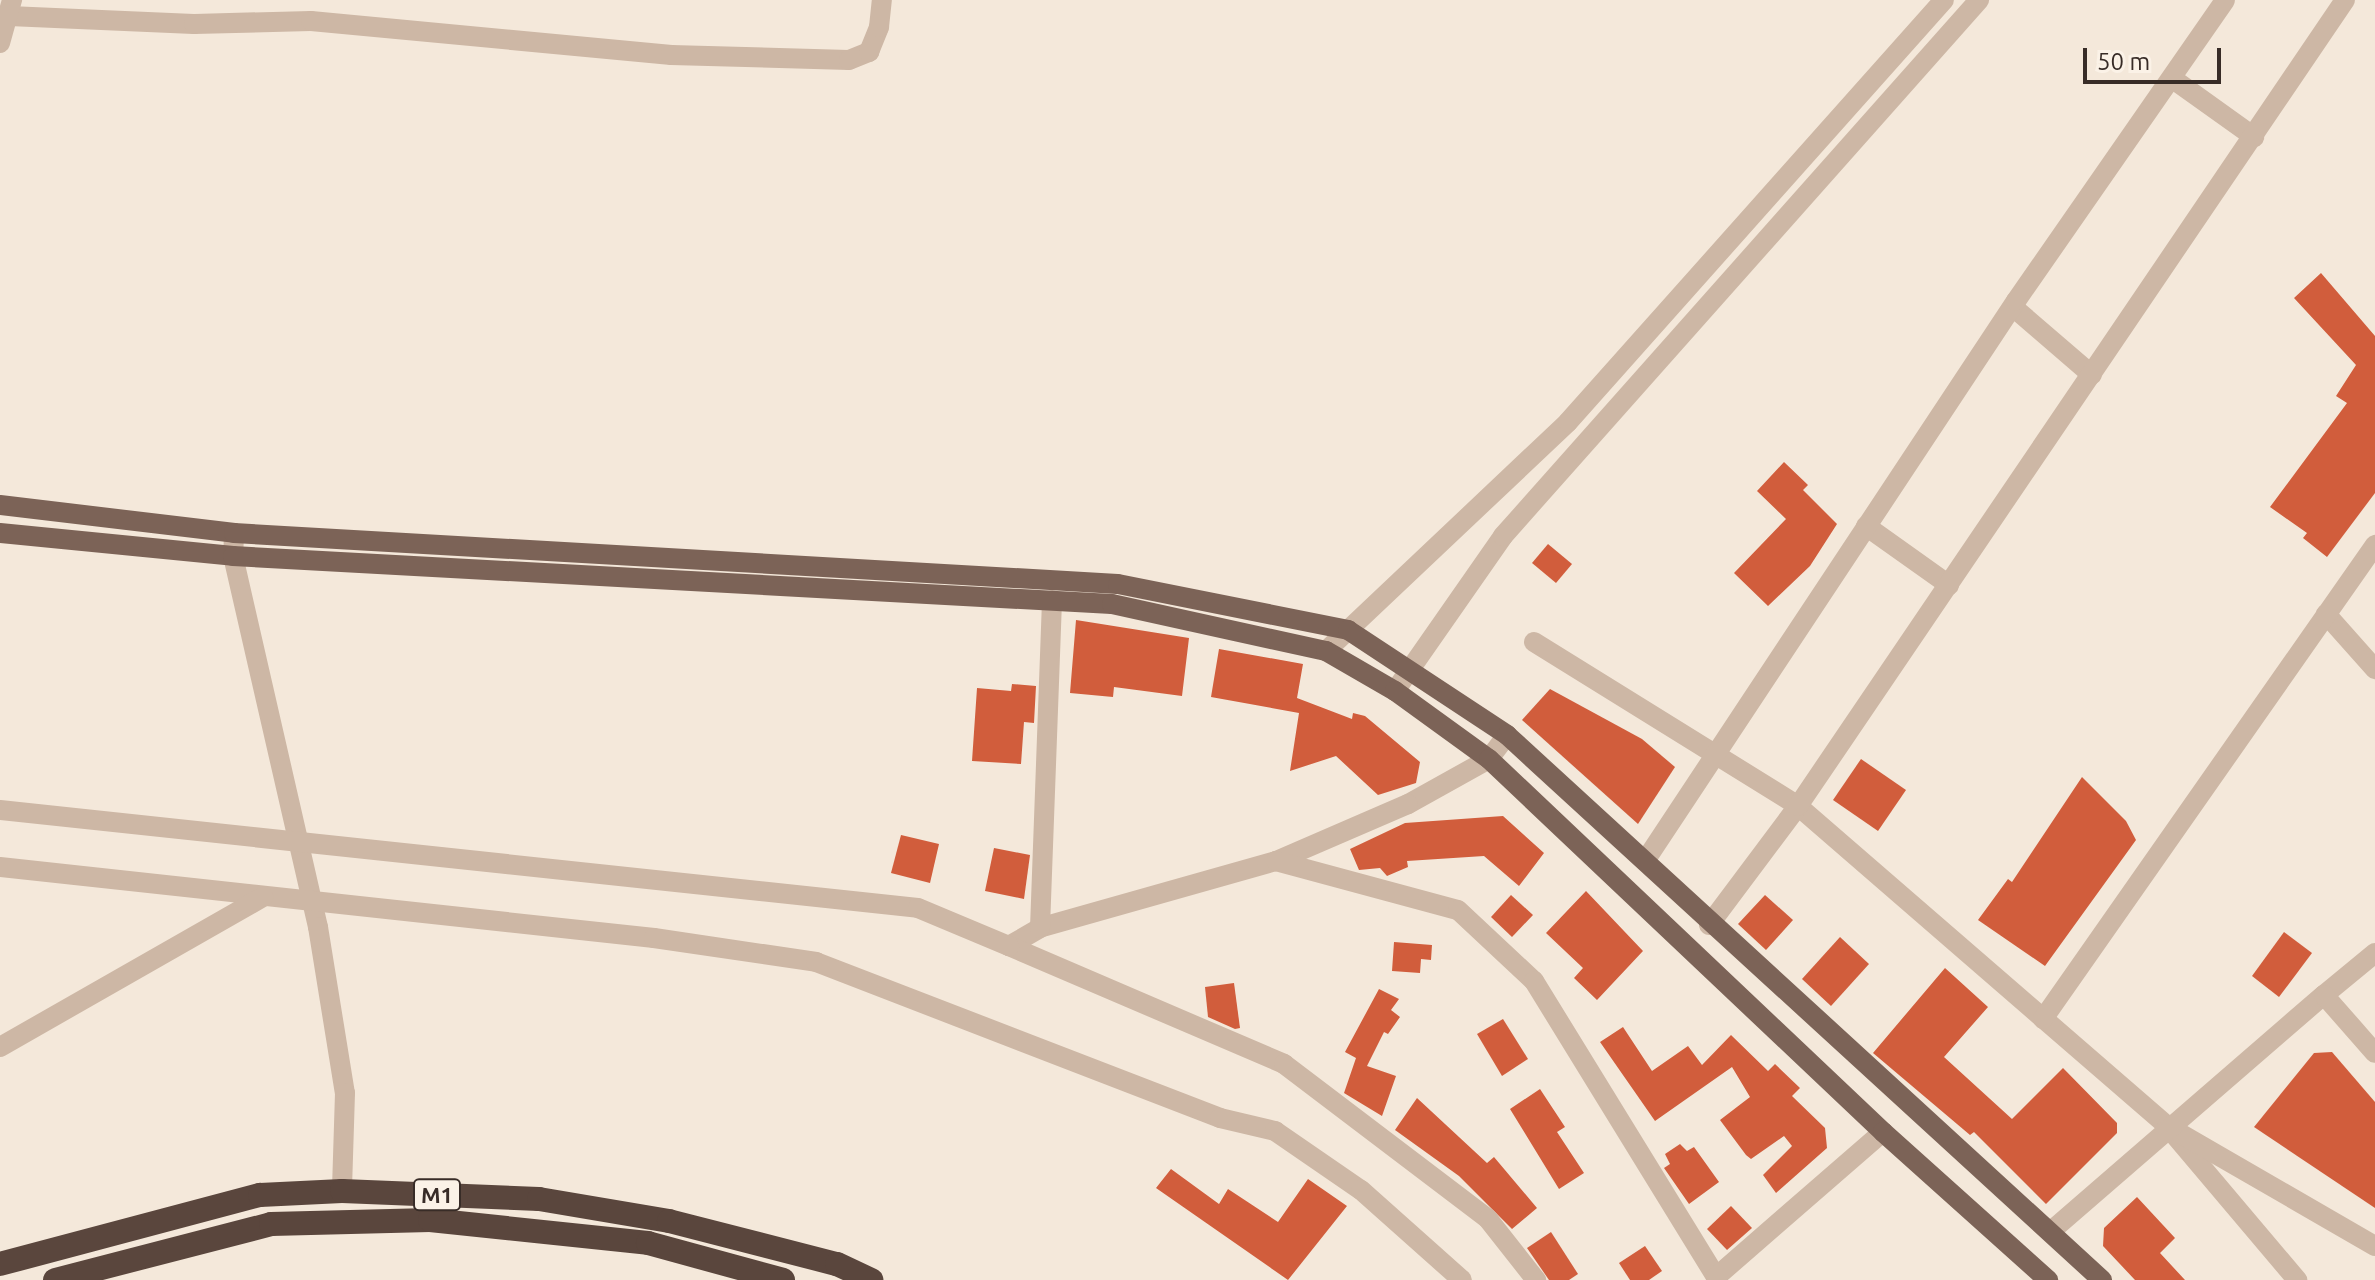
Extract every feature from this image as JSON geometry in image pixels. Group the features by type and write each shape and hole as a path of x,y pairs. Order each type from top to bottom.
{"highway":[{"name":"M1","path":"0,1264 260,1195 342,1191 554,1201 669,1221 837,1264 872,1280"},
{"name":"M1","path":"55,1280 271,1224 430,1220 648,1243 783,1280"}],"main road":[{"path":"0,505 234,533 1118,584 1348,630 1410,668 1507,735 1645,861 1709,925 2102,1280"},
{"path":"0,533 233,556 1112,604 1326,651 1395,691 1489,759 1883,1132 2048,1280"}],"street":[{"path":"0,43 10,8 194,24 311,21 671,55 849,60 869,52 879,27 882,0"},
{"path":"1326,651 1568,422 1944,0"},
{"path":"1395,691 1503,536 1979,0"},
{"path":"1645,861 2013,307 2225,0"},
{"path":"1709,925 1798,806 2345,0"},
{"path":"2173,79 2254,137"},
{"path":"2013,307 2092,375"},
{"path":"1866,526 1949,585"},
{"path":"234,533 233,556 313,903 345,1093 342,1191"},
{"path":"2043,1019 2375,545"},
{"path":"1040,928 1052,600"},
{"path":"2326,614 2375,669"},
{"path":"1534,642 1798,806 2167,1126 2297,1280"},
{"path":"1009,946 1040,928 1276,861 1408,804 1489,759 1507,735"},
{"path":"0,810 298,838 566,872 918,908 1284,1064 1488,1219 1536,1280"},
{"path":"1276,861 1458,910 1534,981 1717,1278 1883,1132"},
{"path":"0,867 654,938 816,962 1220,1118 1275,1131 1361,1190 1462,1280"},
{"path":"0,1047 263,897"},
{"path":"2050,1232 2167,1126 2375,953"},
{"path":"2324,995 2375,1053"},
{"path":"2167,1126 2375,1246"}],"building":[{"path":"2321,273 2375,336 2375,493 2327,557 2303,538 2307,533 2270,507 2347,403 2336,396 2356,365 2294,298"},
{"path":"1784,462 1808,485 1803,490 1837,524 1810,566 1768,606 1734,573 1786,519 1757,491"},
{"path":"1548,544 1572,564 1556,583 1532,563"},
{"path":"1076,620 1189,638 1182,696 1114,687 1113,697 1070,693"},
{"path":"1219,649 1303,664 1297,698 1352,719 1353,713 1365,716 1420,762 1416,783 1378,795 1336,756 1290,771 1299,713 1211,697"},
{"path":"1012,684 1036,686 1034,723 1024,722 1021,764 972,761 977,688 1011,691"},
{"path":"1550,689 1642,739 1675,767 1638,824 1522,720"},
{"path":"1861,759 1906,790 1878,831 1833,800"},
{"path":"2082,777 2126,821 2136,840 2045,966 1978,920 2008,879 2012,882"},
{"path":"1503,816 1544,853 1519,886 1484,856 1407,861 1408,867 1387,876 1380,868 1359,870 1350,849 1405,823"},
{"path":"901,835 939,844 930,883 891,873"},
{"path":"994,848 1030,855 1024,899 985,891"},
{"path":"1586,891 1643,951 1597,1000 1574,978 1583,968 1546,933"},
{"path":"1511,895 1533,915 1512,937 1491,917"},
{"path":"1765,895 1793,920 1766,950 1738,924"},
{"path":"2284,932 2312,953 2279,997 2252,976"},
{"path":"1840,937 1869,964 1831,1006 1802,979"},
{"path":"1394,942 1432,945 1431,960 1421,959 1420,973 1392,971"},
{"path":"1945,968 1988,1007 1944,1057 2012,1119 2063,1068 2117,1123 2117,1133 2046,1204 1974,1132 1970,1135 1873,1053"},
{"path":"1234,983 1240,1028 1235,1029 1208,1017 1205,987"},
{"path":"1379,989 1399,999 1391,1010 1400,1017 1388,1034 1384,1032 1367,1066 1396,1076 1382,1116 1344,1093 1356,1058 1345,1052"},
{"path":"1503,1019 1528,1059 1502,1076 1477,1034"},
{"path":"1623,1027 1652,1071 1688,1046 1702,1065 1731,1035 1768,1071 1775,1064 1800,1088 1792,1096 1825,1128 1827,1148 1776,1193 1763,1175 1792,1146 1784,1136 1751,1159 1746,1155 1720,1120 1750,1097 1732,1067 1655,1121 1600,1042"},
{"path":"2332,1052 2375,1102 2375,1208 2254,1127 2314,1053"},
{"path":"1540,1089 1565,1127 1557,1132 1584,1173 1559,1189 1510,1109"},
{"path":"1417,1098 1487,1163 1494,1157 1537,1208 1512,1229 1459,1176 1395,1130"},
{"path":"1680,1144 1687,1151 1694,1147 1719,1182 1689,1204 1664,1168 1670,1164 1665,1154"},
{"path":"1171,1169 1219,1204 1228,1189 1278,1222 1308,1179 1347,1206 1288,1280 1156,1188"},
{"path":"2137,1197 2175,1238 2160,1253 2185,1280 2135,1280 2103,1246 2104,1228"},
{"path":"1731,1206 1752,1228 1727,1250 1707,1229"},
{"path":"1551,1232 1578,1274 1569,1280 1549,1280 1527,1248"},
{"path":"1645,1246 1662,1271 1649,1280 1630,1280 1619,1263"}]}
